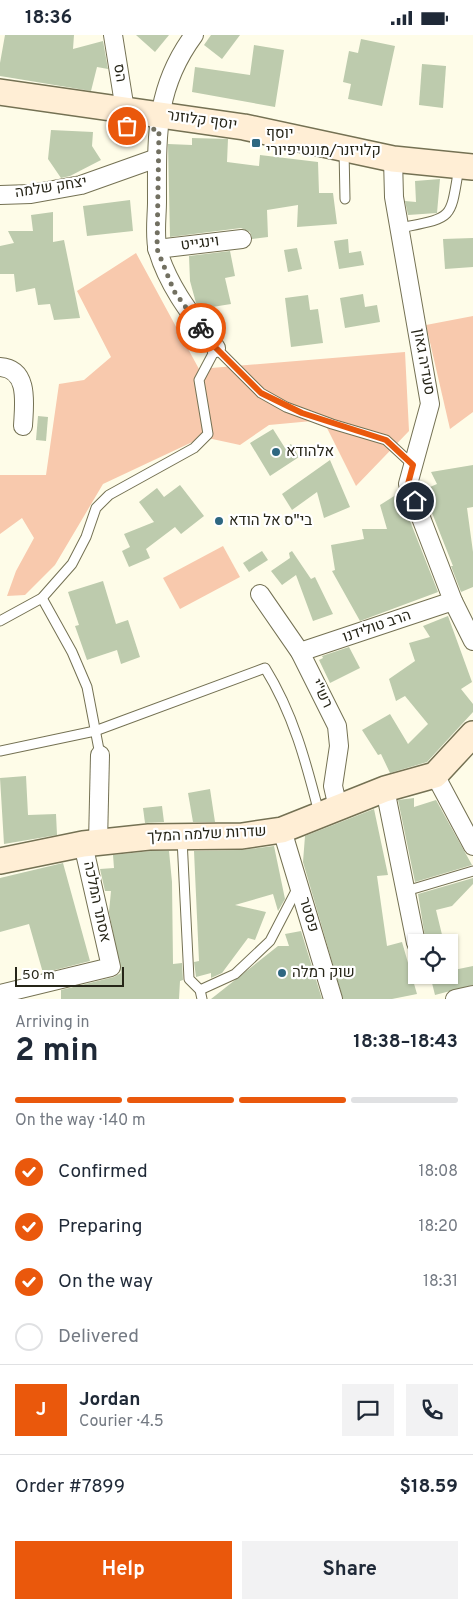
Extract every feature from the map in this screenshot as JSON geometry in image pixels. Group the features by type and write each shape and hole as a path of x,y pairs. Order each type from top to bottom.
{"main road":[{"name":"יוסף קלוזנר","path":"0,92 124,110 160,123"},
{"name":"יוסף קלוזנר","path":"0,108 160,123 344,149 393,159 466,167"},
{"path":"435,775 473,734"},
{"name":"שדרות שלמה המלך","path":"0,861 91,843 149,837 242,836 282,830 385,789 435,775"}],"street":[{"name":"הס","path":"113,35 124,110"},
{"path":"194,35 172,71 160,123 157,158 157,249 174,291 216,348"},
{"name":"יצחק שלמה","path":"0,195 31,194 81,185 157,158"},
{"name":"סעדיה גאון","path":"393,159 394,197 430,404 408,484 453,601 473,641"},
{"name":"וינגייט","path":"157,249 242,239"},
{"path":"0,367 6,368 18,375 24,388 23,427"},
{"name":"רש\"י","path":"260,593 300,652 337,726 338,746 329,812"},
{"name":"הרב טולידנו","path":"300,652 453,601"},
{"path":"91,843 100,755"},
{"path":"435,775 473,845"},
{"path":"385,789 414,934"},
{"name":"פסטר","path":"282,830 333,999"},
{"name":"אסתר המלכה","path":"0,994 110,967 91,843"},
{"path":"455,999 473,995"}],"lane":[{"path":"344,149 345,199"},
{"path":"400,228 436,221 445,216 452,208 466,167"},
{"path":"0,621 42,598 72,565 86,537 96,509 109,495 194,448 208,433 199,380 216,348 261,393 286,407 323,421 386,440 413,465"},
{"path":"42,598 72,652 87,687 100,755"},
{"path":"0,751 95,731 265,668 274,683 301,742 329,812"},
{"path":"182,837 189,979 201,994 234,974 270,941 299,885"},
{"path":"406,891 473,871"}],"shaded area":[{"path":"136,253 199,369 405,352 409,431 356,486 323,420 269,425 240,445 203,437 103,484 55,565 25,595 7,596 16,571 34,538 22,518 0,534 0,475 46,475 59,384 84,380 111,357 77,291"},
{"path":"473,316 473,412 450,429 426,325"},
{"path":"223,546 240,577 180,609 163,578"}],"building":[{"path":"5,35 74,35 73,49 103,41 108,69 97,67 91,91 0,76 0,63"},
{"path":"136,35 169,35 155,52"},
{"path":"211,35 240,35 222,59 204,45"},
{"path":"361,39 395,46 382,106 348,99 351,84 343,82 349,51 358,53"},
{"path":"254,45 284,50 275,107 192,92 195,67 250,75"},
{"path":"422,64 446,66 443,108 419,105"},
{"path":"51,130 93,132 92,146 101,160 70,176 61,178 48,159"},
{"path":"192,138 228,139 227,162 259,166 260,155 318,162 319,193 333,193 337,224 297,227 298,205 267,210 268,237 252,239 250,232 241,228 170,237 168,144 192,145"},
{"path":"440,179 437,213 408,215 405,201 416,202 415,181"},
{"path":"130,200 133,231 87,236 83,206"},
{"path":"53,212 53,242 64,240 80,318 54,320 50,304 38,305 35,288 16,292 14,274 0,274 0,246 14,243 8,231 33,231 31,215"},
{"path":"473,238 473,267 445,269 443,239"},
{"path":"348,239 349,253 361,251 364,265 339,269 334,241"},
{"path":"297,248 302,269 288,272 284,250"},
{"path":"230,251 235,276 225,278 231,304 200,309 196,303 190,281 189,256"},
{"path":"363,294 365,307 377,305 380,322 345,328 340,298"},
{"path":"308,295 310,310 318,309 323,343 291,347 285,298"},
{"path":"38,416 48,417 46,441 36,440"},
{"name":"אלהודא","path":"273,429 285,448 291,444 299,457 270,476 250,443"},
{"path":"330,460 350,507 324,518 317,492 292,510 282,494"},
{"path":"473,465 473,507 467,508 473,552 473,587 461,592 451,566 453,566 423,490 437,484 431,472"},
{"path":"180,485 204,516 181,534 175,527 146,549 150,558 129,567 122,551 130,547 124,534 154,522 139,502 157,488 164,497"},
{"path":"399,493 438,592 360,621 332,571 335,570 331,545 364,539 362,529 387,529 380,505"},
{"path":"262,551 268,560 249,572 243,563"},
{"path":"292,551 311,579 315,577 333,614 313,621 296,575 282,585 271,571 290,558 289,553"},
{"path":"103,581 116,624 128,620 140,657 121,664 117,650 87,660 75,626 79,625 68,592"},
{"path":"448,616 472,682 461,689 473,704 473,712 427,762 390,773 381,754 378,755 362,730 390,714 408,744 428,724 405,696 396,701 389,679 415,661 409,643 430,637 423,626"},
{"path":"349,647 360,668 330,683 319,660 323,658 322,656"},
{"path":"26,776 28,815 56,814 57,835 4,844 0,778"},
{"path":"210,789 215,822 193,822 188,793"},
{"path":"414,798 414,807 436,800 472,865 415,882 398,800"},
{"path":"162,806 164,822 145,823 143,808"},
{"path":"374,809 388,875 377,876 387,946 402,942 408,963 408,984 414,984 417,994 392,999 343,999 303,862 305,836"},
{"path":"274,846 285,899 278,911 273,894 235,905 266,912 255,940 248,938 222,973 211,978 211,973 196,977 194,962 199,961 194,851 242,850"},
{"path":"169,851 172,882 173,964 182,963 183,980 180,981 179,999 61,999 61,990 114,977 121,973 109,912 111,891 105,891 100,869 114,868 113,855"},
{"path":"63,863 90,961 43,973 29,924 0,932 0,878"},
{"path":"473,878 473,884 452,906 436,910 442,934 425,934 418,894"},
{"path":"301,931 322,999 211,999 278,946 289,946 285,934"},
{"path":"473,966 473,985 435,995 432,984 458,984 458,969"}],"way so far":[{"path":"127,126 159,130 157,158 157,249 174,291 201,328"}],"place":[{"name":"יוסף קלויזנר/מונטיפיורי","path":"256,143"},
{"name":"אלהודא","path":"276,452"},
{"name":"בי\"ס אל הודא","path":"219,521"},
{"name":"שוק רמלה","path":"282,973"}],"route":[{"path":"201,328 216,348 261,393 286,407 347,429 368,433 386,440 413,465 408,484 415,501"}]}
